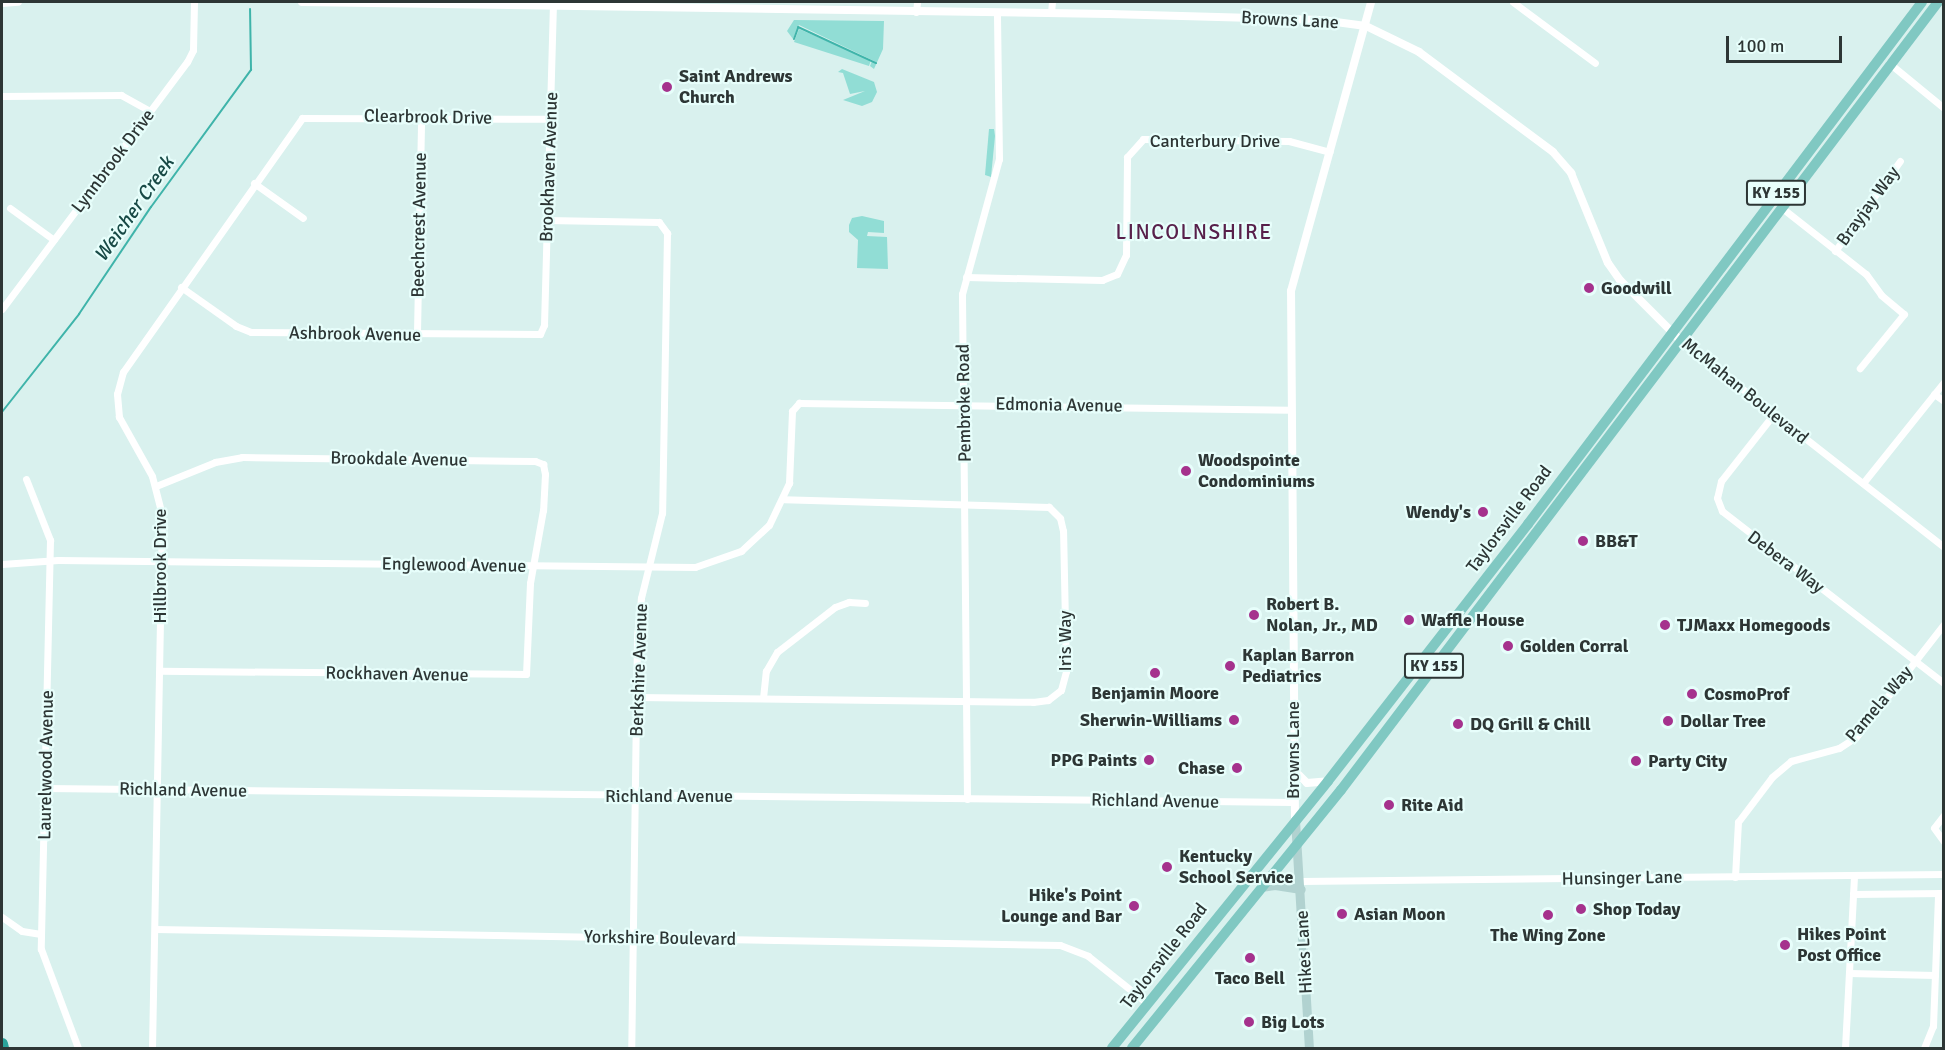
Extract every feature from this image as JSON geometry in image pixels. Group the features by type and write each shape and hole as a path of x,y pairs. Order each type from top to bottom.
{"highway":[{"path":"2,1044 3,1048"}],"main road":[{"name":"Taylorsville Road","path":"1132,1048 1298,842 1922,2"},
{"name":"Taylorsville Road","path":"1113,1048 1295,820 1329,781 1676,336 1782,208 1938,2"},
{"name":"Hikes Lane","path":"1295,820 1301,885 1309,1048"},
{"path":"1261,887 1301,885"}],"street":[{"path":"2,3 18,2"},
{"name":"Lynnbrook Drive","path":"2,309 192,54 194,2"},
{"name":"Browns Lane","path":"302,2 781,5 916,12 1321,20 1366,26 1291,291 1290,410 1295,820"},
{"path":"916,12 917,2"},
{"path":"1051,13 1052,2"},
{"path":"1366,26 1371,2"},
{"path":"1513,2 1596,63"},
{"name":"Brookhaven Avenue","path":"542,332 552,118 553,3"},
{"name":"Pembroke Road","path":"967,799 968,701 962,294 999,159 997,12"},
{"name":"McMahan Boulevard","path":"1366,26 1419,52 1553,152 1571,173 1608,263 1620,280 1676,336 1773,415 1944,547"},
{"path":"1881,55 1944,108"},
{"path":"2,96 121,94 150,111"},
{"name":"Clearbrook Drive","path":"304,117 552,118"},
{"name":"Hillbrook Drive","path":"153,1048 162,515 156,486 126,435 117,394 126,365 254,183 304,117"},
{"name":"Beechcrest Avenue","path":"417,333 421,117"},
{"name":"Canterbury Drive","path":"966,277 1102,280 1117,274 1126,255 1127,157 1143,139 1289,141 1330,152"},
{"name":"Brayjay Way","path":"1835,251 1900,161"},
{"path":"254,183 303,218"},
{"path":"10,208 54,240"},
{"path":"1782,208 1866,274 1881,295 1904,314 1860,368"},
{"name":"Berkshire Avenue","path":"546,220 662,223 667,233 662,513 638,619 631,1048"},
{"name":"Ashbrook Avenue","path":"181,287 236,326 251,332 533,336 542,332"},
{"path":"1863,483 1944,382"},
{"path":"1934,394 1944,401"},
{"name":"Edmonia Avenue","path":"794,406 963,405 1290,410"},
{"name":"Englewood Avenue","path":"2,564 50,561 162,561 649,568 703,566 734,555 763,533 784,499 791,470 794,406"},
{"name":"Debera Way","path":"1773,415 1721,481 1717,498 1722,511 1944,683"},
{"name":"Brookdale Avenue","path":"156,486 215,462 242,457 540,462 545,469 543,510 531,566"},
{"name":"Laurelwood Avenue","path":"26,479 48,530 50,561 41,949 78,1048"},
{"name":"Iris Way","path":"636,697 1048,700 1061,690 1066,671 1060,518 1041,504 784,499"},
{"name":"Rockhaven Avenue","path":"160,671 522,675 529,664 531,566"},
{"path":"763,698 766,671 777,652 835,608 849,602 865,603"},
{"name":"Pamela Way","path":"1735,877 1738,822 1772,777 1791,761 1839,748 1856,737 1944,624"},
{"path":"1294,770 1307,783 1329,781"},
{"name":"Richland Avenue","path":"45,788 1293,802"},
{"path":"1944,815 1934,823 1944,842"},
{"name":"Hunsinger Lane","path":"1301,885 1944,874"},
{"path":"1845,1048 1854,875"},
{"path":"1853,894 1941,893 1933,1026 1924,1048"},
{"path":"2,917 22,931 41,934"},
{"name":"Yorkshire Boulevard","path":"155,929 1069,947 1088,956 1147,1003"},
{"path":"1849,973 1935,975"}],"shaded area":[{"path":"794,20 884,21 883,49 874,69 870,66 872,61 876,62 799,25 793,39 787,31"},
{"path":"799,29 871,60 869,66 794,42"},
{"path":"842,69 874,82 877,92 872,102 862,106 843,100 865,91 850,94 843,73 838,72"},
{"path":"989,129 994,129 995,136 991,177 985,175"},
{"path":"862,216 884,221 884,233 868,232 867,236 887,237 888,269 857,268 858,240 849,232 849,225 852,218"}],"waterway":[{"name":"Weicher Creek","path":"2,412 79,314 151,207 251,70 250,9"},
{"path":"798,27 876,63"},
{"path":"794,39 798,28"}],"place":[{"name":"Saint Andrews Church","path":"667,87"},
{"name":"Goodwill","path":"1589,288"},
{"name":"Woodspointe Condominiums","path":"1186,471"},
{"name":"Wendy's","path":"1483,512"},
{"name":"BB&T","path":"1583,541"},
{"name":"Robert B. Nolan, Jr., MD","path":"1254,615"},
{"name":"Waffle House","path":"1409,620"},
{"name":"TJMaxx Homegoods","path":"1665,625"},
{"name":"Golden Corral","path":"1508,646"},
{"name":"Kaplan Barron Pediatrics","path":"1230,666"},
{"name":"Benjamin Moore","path":"1155,673"},
{"name":"CosmoProf","path":"1692,694"},
{"name":"Sherwin-Williams","path":"1234,720"},
{"name":"Dollar Tree","path":"1668,721"},
{"name":"DQ Grill & Chill","path":"1458,724"},
{"name":"PPG Paints","path":"1149,760"},
{"name":"Party City","path":"1636,761"},
{"name":"Chase","path":"1237,768"},
{"name":"Rite Aid","path":"1389,805"},
{"name":"Kentucky School Service","path":"1167,867"},
{"name":"Hike's Point Lounge and Bar","path":"1134,906"},
{"name":"Shop Today","path":"1581,909"},
{"name":"Asian Moon","path":"1342,914"},
{"name":"The Wing Zone","path":"1548,915"},
{"name":"Hikes Point Post Office","path":"1785,945"},
{"name":"Taco Bell","path":"1250,958"},
{"name":"Big Lots","path":"1249,1022"}],"district":[{"name":"LINCOLNSHIRE","path":"1194,232"}]}
